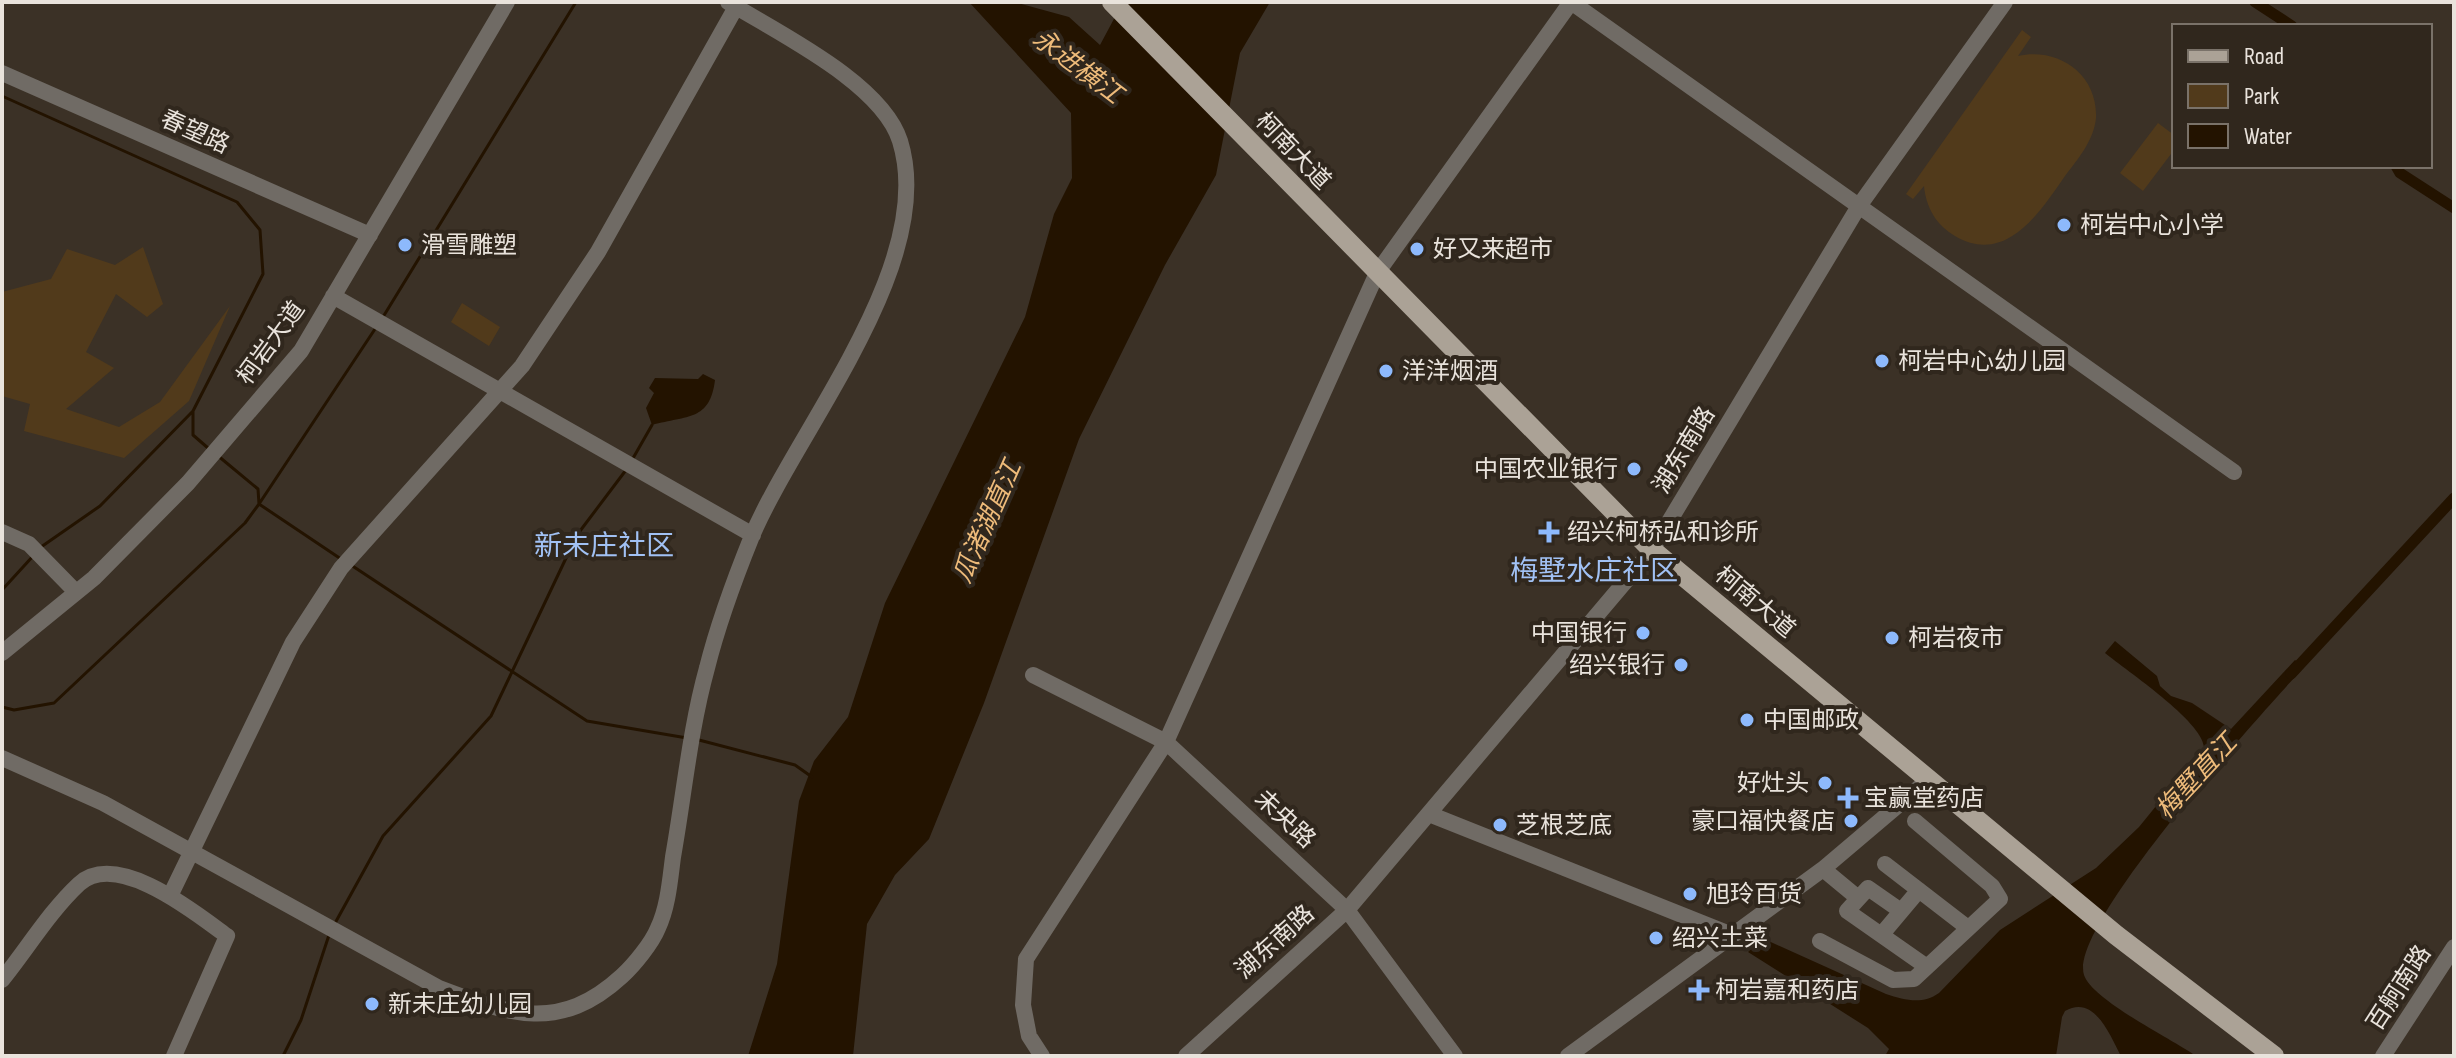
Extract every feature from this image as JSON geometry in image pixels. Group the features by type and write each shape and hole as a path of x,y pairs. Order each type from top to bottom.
{"main road":[{"name":"柯南大道","path":"1112,2 1652,550 2116,935 2274,1056"}],"street":[{"name":"柯岩大道","path":"2,653 76,592 188,483 236,431 301,351 507,2"},
{"path":"1042,1056 1029,1036 1023,1005 1026,959 1166,742 1377,273 1571,2 2234,472"},
{"name":"湖东南路","path":"1186,1056 1347,910 1652,550 1859,206 2005,2"},
{"path":"2,758 103,803 190,849 322,922 346,934 439,988 498,1010 541,1016 581,1007 624,975 658,929 707,668 753,535 863,331 889,274 901,231 905,183 900,141 881,106 834,69 732,4 598,252 522,366 341,568 293,642 190,849 171,894"},
{"name":"春望路","path":"2,73 370,235"},
{"path":"333,296 753,535"},
{"path":"2,532 35,550 76,592"},
{"name":"未央路","path":"1033,675 1166,742 1347,910 1455,1056"},
{"path":"1568,1056 1823,869 1928,780"},
{"path":"1429,814 1732,935"},
{"path":"1820,941 1893,980 1914,979 2000,899 1992,886 1915,821"},
{"path":"1885,864 1968,928"},
{"path":"1823,869 1858,898"},
{"path":"2,980 81,882 102,874 143,882 171,894 227,936 174,1056"},
{"path":"1901,911 1868,888 1847,911 1927,967"},
{"path":"1882,934 1919,890"},
{"name":"百舸南路","path":"2383,1056 2454,947"}],"green space":[{"path":"2022,30 2031,37 2018,56 2033,54 2061,60 2083,77 2095,102 2095,126 2080,156 2033,219 2006,240 1973,244 1948,232 1937,221 1927,201 1924,186 1913,199 1906,194"},
{"path":"2158,123 2172,134 2172,153 2143,191 2120,173"},
{"path":"143,247 163,304 147,317 116,294 86,352 114,368 66,409 119,427 160,402 230,306 189,401 124,458 24,431 30,404 2,396 2,292 51,279 67,249 115,265"},
{"path":"462,303 500,327 489,346 451,322"}],"water":[{"path":"969,2 1014,2 1069,17 1100,45 1123,2 1270,2 1240,53 1216,175 1165,265 1079,439 984,703 929,839 895,875 867,924 853,1056 748,1056 777,964 799,801 814,761 848,717 885,603 1025,317 1054,214 1072,178 1071,113"},
{"path":"703,374 715,380 708,403 702,410 652,425 646,408 654,393 649,388 655,378 698,379"},
{"path":"2115,641 2157,676 2160,686 2171,696 2192,703 2231,729 2295,660 2304,667 2173,818 2106,912 2087,949 2084,975 2090,985 2117,1007 2196,1056 2121,1056 2093,1012 2076,1007 2065,1011 2062,1017 2056,1056 1885,1056 1889,1049 1868,1028 1748,952 1762,938 1886,994 1926,999 1939,993 2000,930 2096,868 2139,827 2204,747 2200,736 2178,711 2105,653"}],"waterway":[{"path":"383,317 576,2"},
{"path":"2255,2 2289,24"},
{"path":"2,96 237,202 260,230 263,274 193,411 193,435 208,448"},
{"path":"2397,168 2400,173 2454,208"},
{"path":"341,559 259,504 377,326"},
{"path":"41,547 100,506 193,411"},
{"path":"632,460 652,425"},
{"path":"2,707 14,710 54,703 245,523 259,504 258,489 217,455"},
{"path":"334,925 383,836 491,716 577,535 626,470"},
{"name":"梅墅直江","path":"2291,674 2454,498"},
{"path":"2,590 34,555"},
{"path":"351,565 587,721 687,738"},
{"path":"699,740 795,765 812,777"},
{"path":"283,1056 301,1020 329,935"}],"place":[{"name":"柯岩中心小学","path":"2064,225"},
{"name":"滑雪雕塑","path":"405,245"},
{"name":"好又来超市","path":"1417,249"},
{"name":"柯岩中心幼儿园","path":"1882,361"},
{"name":"洋洋烟酒","path":"1386,371"},
{"name":"中国农业银行","path":"1634,469"},
{"name":"绍兴柯桥弘和诊所","path":"1549,532"},
{"name":"中国银行","path":"1643,633"},
{"name":"柯岩夜市","path":"1892,638"},
{"name":"绍兴银行","path":"1681,665"},
{"name":"中国邮政","path":"1747,720"},
{"name":"好灶头","path":"1825,783"},
{"name":"宝赢堂药店","path":"1848,798"},
{"name":"豪口福快餐店","path":"1851,821"},
{"name":"芝根芝底","path":"1500,825"},
{"name":"旭玲百货","path":"1690,894"},
{"name":"绍兴土菜","path":"1656,938"},
{"name":"柯岩嘉和药店","path":"1699,990"},
{"name":"新未庄幼儿园","path":"372,1004"}],"district":[{"name":"新未庄社区","path":"604,546"},
{"name":"梅墅水庄社区","path":"1594,571"}],"water label":[{"name":"永进横江","path":"1077,67"},
{"name":"瓜渚湖直江","path":"988,522"}]}
